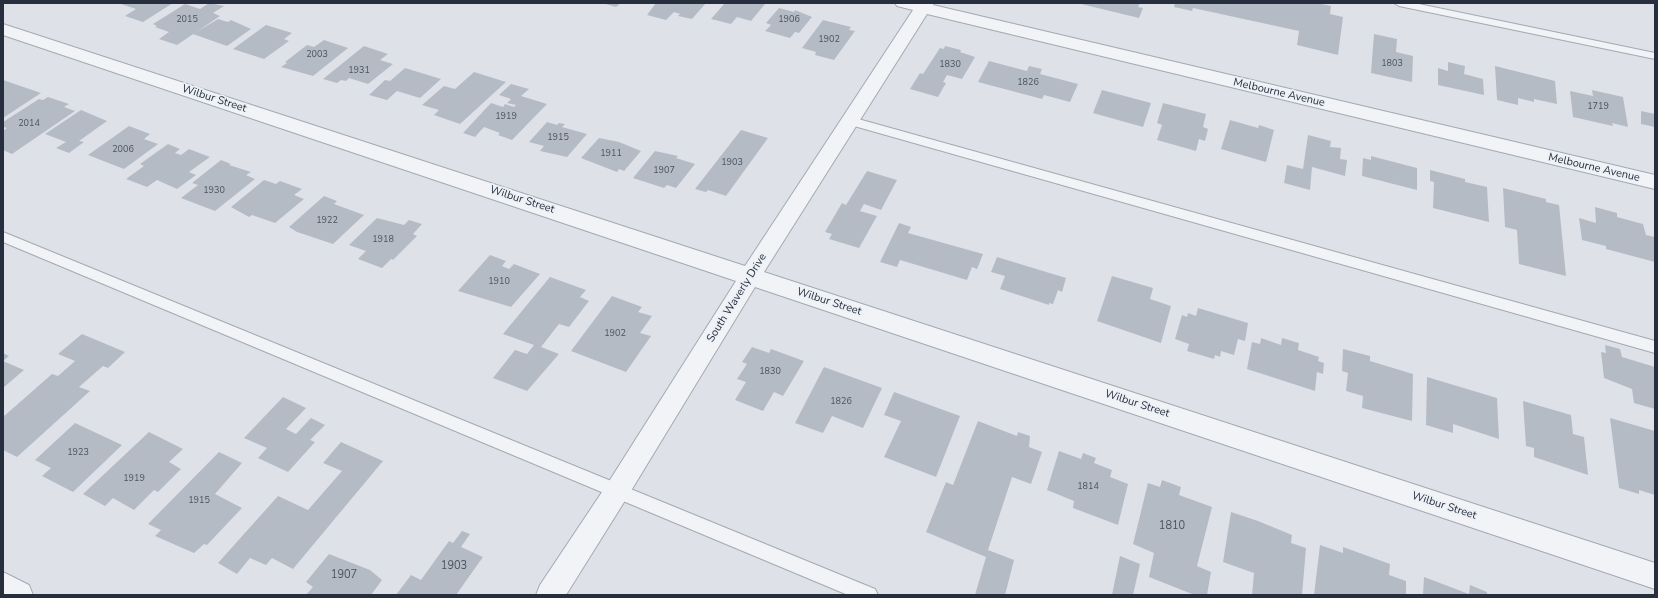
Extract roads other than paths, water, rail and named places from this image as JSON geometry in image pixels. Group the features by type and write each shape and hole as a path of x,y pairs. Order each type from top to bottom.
{"street":[{"name":"South Waverly Drive","path":"550,595 750,276 851,121 917,5"},
{"name":"Melbourne Avenue","path":"917,5 1655,182"},
{"name":"Wilbur Street","path":"3,29 1655,576"},
{"path":"3,586 19,595"}],"lane":[{"path":"1399,3 1655,56"},
{"path":"851,121 1655,347"},
{"path":"3,237 869,595"}]}
